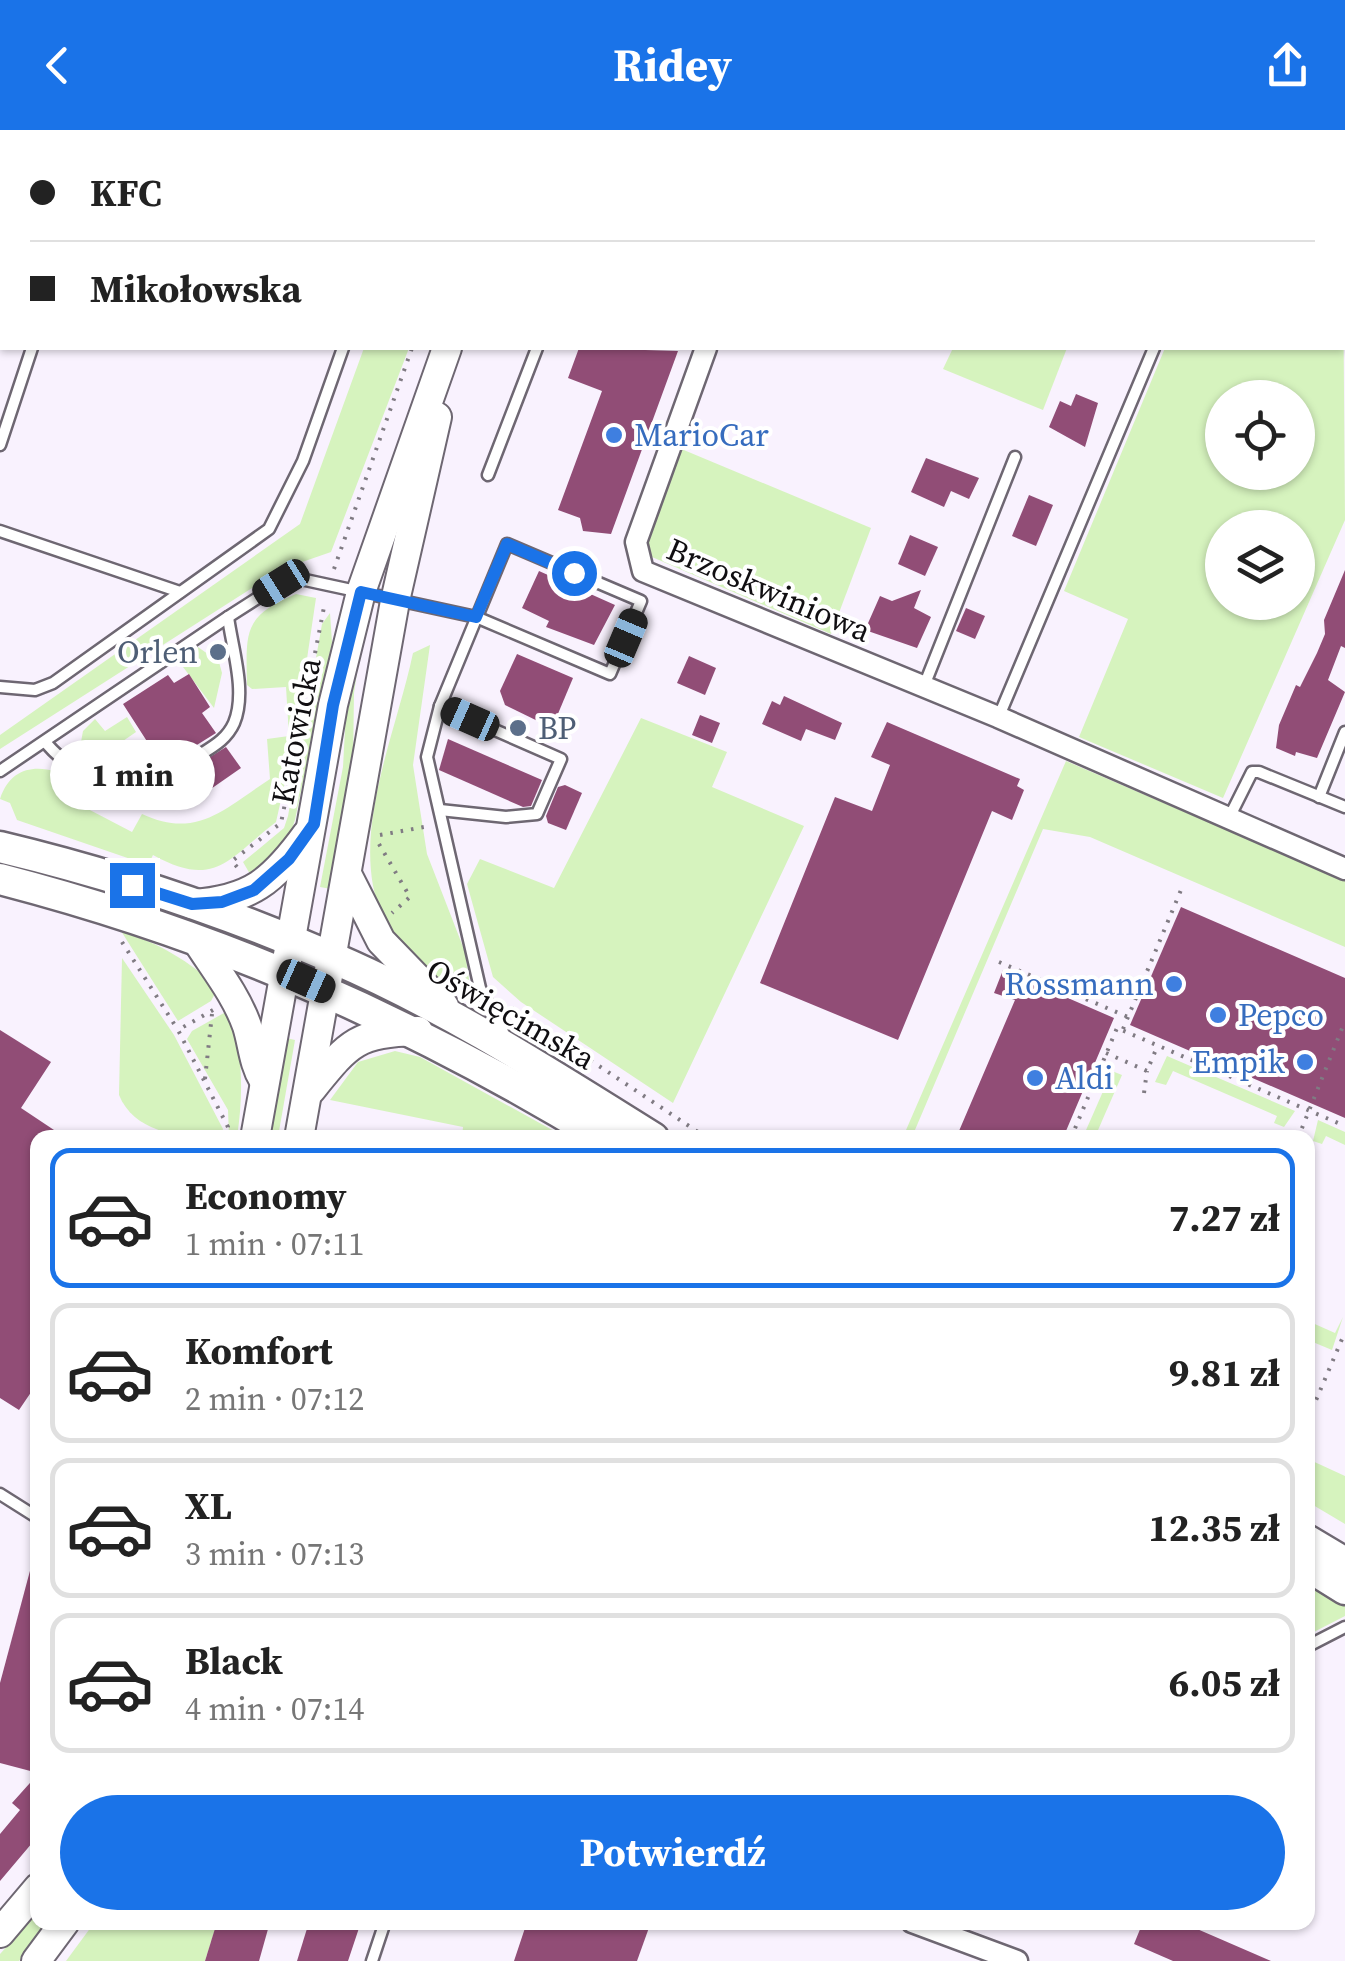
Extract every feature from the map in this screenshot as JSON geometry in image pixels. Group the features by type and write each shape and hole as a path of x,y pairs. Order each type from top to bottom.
{"main road":[{"name":"Katowicka","path":"256,1130 333,705 361,592 447,350"},
{"name":"Katowicka","path":"300,1130 395,600 434,438 448,350"},
{"path":"192,904 222,902 254,890 289,859 314,824"},
{"path":"6,843 192,904 289,957"},
{"path":"348,874 381,941 464,1024"},
{"path":"0,879 198,941 289,957"},
{"path":"198,941 234,996 248,1029 255,1066 264,1082"},
{"name":"Oświęcimska","path":"289,957 332,957 464,1024 640,1130"},
{"name":"Oświęcimska","path":"289,957 325,990 418,1032 588,1130"},
{"path":"306,1096 353,1041 388,1032 418,1032"},
{"path":"1315,1544 1345,1563"},
{"path":"1315,1570 1345,1589"},
{"path":"0,1934 30,1898"},
{"path":"36,1961 58,1930"}],"street":[{"name":"Brzoskwiniowa","path":"705,350 636,542 643,572 998,717 1230,816 1345,870"},
{"path":"934,1930 1018,1961"}],"lane":[{"path":"0,445 31,350"},
{"path":"0,687 34,690 53,683 270,529 303,460 343,350"},
{"path":"488,475 536,350"},
{"path":"998,717 1153,350"},
{"path":"923,686 1014,457"},
{"path":"0,531 180,592"},
{"path":"0,771 228,616 296,578 330,582 476,617 610,674 641,601 507,544 476,617 440,706 428,756 480,988 502,1032 526,1059"},
{"path":"45,742 61,760 84,773 134,785 169,775 225,739 234,722 239,692 228,616"},
{"path":"440,706 561,759 537,814 506,817 440,810"},
{"path":"1318,796 1345,732"},
{"path":"1230,816 1252,772 1345,808"},
{"path":"0,1494 30,1513"},
{"path":"1315,1642 1345,1627"},
{"path":"372,1961 382,1930"}],"path":[{"path":"232,861 282,824 318,620 411,350"},
{"path":"393,912 410,897 378,840 382,834 444,825"},
{"path":"1122,1030 1180,890"},
{"path":"114,929 178,1030"},
{"path":"438,962 462,983 499,990 507,1005 527,1020 695,1130"},
{"path":"998,962 1128,1017"},
{"path":"205,1082 213,1010"},
{"path":"1301,1130 1345,1021"},
{"path":"1074,1130 1117,1028 1345,1126"},
{"path":"1144,1093 1157,1045"},
{"path":"1106,1053 1147,1071"},
{"path":"1315,1403 1345,1332"}],"green space":[{"path":"363,350 408,350 331,552 282,569 0,749 0,735 300,524"},
{"path":"952,350 1066,350 1043,410 943,369"},
{"path":"1164,350 1344,350 1345,520 1315,588 1315,510 1205,510 1205,620 1301,620 1223,798 1079,737 1128,619 1064,591"},
{"path":"679,448 871,528 831,634 652,557 643,540"},
{"path":"296,594 316,598 296,733 276,822 232,858 206,870 191,870 153,855 148,865 17,820 10,803 0,799 12,778 21,772 51,770 73,778 63,796 132,832 142,814 179,824 210,817 270,779 267,739 289,736 286,687 252,689 247,685 248,638 257,618"},
{"path":"330,613 332,642 295,820 289,837 254,881 243,862 284,828 322,624"},
{"path":"363,633 354,693 353,762 331,889 320,887 343,767 347,693"},
{"path":"430,645 413,765 427,854 465,952 472,1000 426,972 395,939 377,902 370,862 380,778 413,653"},
{"path":"198,647 219,662 222,673 214,708 180,663 181,658"},
{"path":"127,717 136,732 123,741 134,759 110,765 96,761 81,742 83,731 95,719 105,731"},
{"path":"641,718 727,752 712,787 804,826 673,1103 521,1002 493,977 467,884 480,859 554,888"},
{"path":"1066,761 1345,881 1345,947 1090,837 1043,829 915,1130 906,1130"},
{"path":"121,931 161,947 196,969 218,988 211,1001 178,1021"},
{"path":"122,958 174,1035 223,1130 159,1130 136,1118 119,1095"},
{"path":"231,1009 241,1073 238,1130 229,1130 228,1110 187,1039 192,1031"},
{"path":"286,1038 295,1040 279,1130 270,1130"},
{"path":"395,1051 420,1057 552,1130 463,1130 330,1100 358,1062"},
{"path":"1167,1056 1295,1111 1284,1127 1274,1123 1277,1116 1173,1071 1166,1085 1155,1082"},
{"path":"1112,1071 1122,1075 1098,1130 1086,1130"},
{"path":"1318,1120 1345,1132 1345,1145 1326,1136 1322,1144 1315,1142"},
{"path":"1343,1317 1332,1350 1315,1343 1315,1324 1335,1333"},
{"path":"1315,1462 1345,1476 1345,1524 1315,1506"},
{"path":"1315,1584 1345,1603 1345,1616 1315,1631"},
{"path":"30,1922 30,1930 44,1930 19,1961 0,1961 0,1954"},
{"path":"89,1930 215,1930 205,1961 66,1961"}],"building":[{"name":"MarioCar","path":"578,350 678,351 611,534 583,531 580,518 558,510 602,391 568,378"},
{"path":"1076,394 1098,403 1085,447 1049,427 1060,401 1071,406"},
{"path":"926,458 979,478 969,499 951,491 944,507 911,492"},
{"path":"1029,495 1053,505 1036,546 1012,536"},
{"path":"910,535 938,547 925,576 898,564"},
{"path":"1345,570 1345,648 1341,646 1328,680 1345,692 1317,758 1296,752 1295,756 1276,748 1279,725 1296,685 1300,687 1317,653 1325,634 1324,620"},
{"path":"539,571 615,605 594,645 546,627 549,621 522,608"},
{"path":"921,590 914,608 931,617 917,648 865,630 880,596 892,601"},
{"path":"966,608 985,616 975,639 956,631"},
{"path":"517,654 573,678 552,728 505,705 500,691"},
{"path":"689,656 716,668 705,695 677,683"},
{"path":"189,674 210,707 202,713 216,733 168,763 154,743 150,746 123,704 168,675 174,683"},
{"path":"784,696 842,723 835,740 806,729 801,741 762,724 772,701 780,705"},
{"path":"700,715 720,723 712,743 692,735"},
{"path":"887,722 1020,779 1017,786 1024,790 1012,820 992,811 898,1040 760,983 835,797 872,811 890,765 871,757"},
{"path":"448,739 542,780 531,806 523,807 439,770"},
{"path":"226,747 241,768 195,800 178,777"},
{"path":"565,785 582,793 566,830 548,823 546,816 558,787"},
{"path":"1181,907 1345,978 1345,1118 1130,1025"},
{"name":"Aldi","path":"1003,970 1114,1018 1066,1130 959,1130 1015,1000 994,993"},
{"path":"0,1030 51,1062 21,1108 54,1130 30,1130 30,1394 19,1410 0,1398"},
{"path":"30,1571 30,1771 0,1763 0,1683"},
{"path":"30,1783 30,1845 0,1881 0,1834 20,1810 12,1803"},
{"path":"215,1930 268,1930 259,1961 205,1961"},
{"path":"307,1930 358,1930 348,1961 297,1961"},
{"path":"524,1930 648,1930 637,1961 514,1961"},
{"path":"1140,1930 1199,1930 1271,1961 1173,1961 1134,1944"}],"place":[{"name":"MarioCar","path":"614,435"},
{"name":"Orlen","path":"218,652"},
{"name":"BP","path":"518,728"},
{"name":"Rossmann","path":"1174,984"},
{"name":"Pepco","path":"1218,1015"},
{"name":"Empik","path":"1305,1062"},
{"name":"Aldi","path":"1035,1078"}],"route":[{"path":"132,885 192,904 222,902 254,890 289,859 314,824 333,705 361,592 476,617 507,544 574,573"}]}
